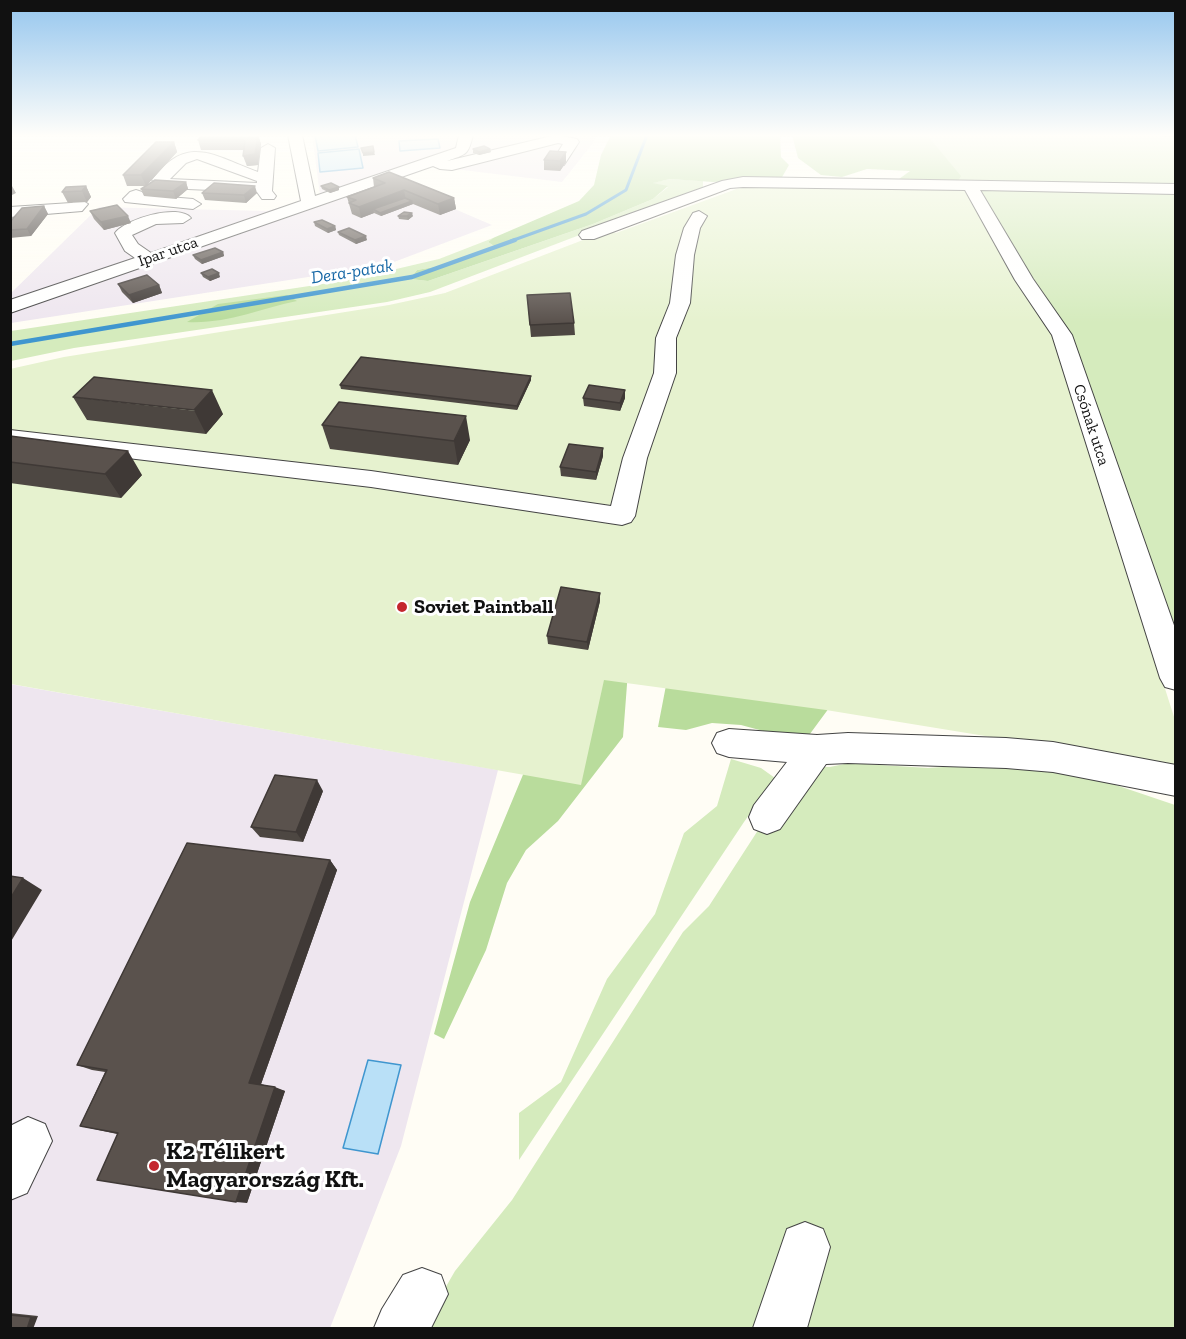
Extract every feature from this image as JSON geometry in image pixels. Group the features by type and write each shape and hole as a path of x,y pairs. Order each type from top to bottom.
{"street":[{"path":"133,197 131,199 204,204"},
{"path":"255,205 268,197"},
{"name":"Ipar utca","path":"10,307 220,234 269,197"},
{"name":"Ipar utca","path":"282,197 309,204 327,197"},
{"path":"308,197 309,204"},
{"path":"588,235 690,197"},
{"name":"Csónak utca","path":"971,197 1062,335 1176,678"},
{"path":"10,212 76,208 80,204"},
{"path":"10,437 371,479 622,516 635,458 665,373 666,338 680,303 686,255 692,228 699,216"},
{"path":"148,259 131,247 123,233 138,223 157,217 184,218 199,222 220,234"},
{"path":"729,743 817,750 848,748 1041,756 1176,781"},
{"path":"767,817 817,750"},
{"path":"780,1329 805,1247"}],"shaded area":[{"path":"312,197 428,197 492,225 386,265 11,323 11,293 99,207 267,211"},
{"path":"10,684 498,770 401,1146 330,1328 11,1328"}],"green space":[{"path":"582,197 655,197 593,224 428,281 410,279 417,270 451,264 494,246 488,242 493,238 579,201"},
{"path":"678,197 430,292 387,302 74,348 11,361 11,331 349,280 439,259 493,238 488,242 494,246 451,264 417,270 410,279 428,281 593,224 653,199"},
{"path":"713,197 974,197 1049,325 1175,720 1175,767 826,710 604,680 581,785 11,684 10,369 64,357 389,305 445,293 609,230 616,233"},
{"path":"964,197 1175,197 1175,666 1064,332"},
{"path":"287,295 297,301 216,321 187,322 218,304"},
{"path":"630,645 623,737 558,821 526,850 507,883 486,950 444,1039 434,1034 470,902 547,717"},
{"path":"668,675 843,689 804,742 741,725 712,723 686,730 658,727"},
{"path":"731,759 761,768 775,778 519,1160 519,1113 561,1082 607,979 655,914 684,833 717,806"},
{"path":"849,763 928,768 958,766 1064,770 1175,805 1175,1328 422,1328 455,1271 512,1200 683,932 709,906 775,804 811,767 830,767"}],"water":[{"path":"368,1060 401,1065 378,1154 343,1148"}],"building":[{"path":"348,197 384,197 359,207 349,203 356,200"},
{"path":"422,197 454,198 438,204"},
{"path":"405,198 412,201 380,213 373,209"},
{"path":"117,205 128,216 101,222 90,211"},
{"path":"44,206 27,229 10,230 10,222 22,208"},
{"path":"404,212 412,213 407,216 398,216"},
{"path":"322,220 335,226 327,229 314,222"},
{"path":"349,228 366,236 355,240 338,232"},
{"path":"215,248 223,252 201,260 193,255"},
{"path":"212,269 219,273 208,277 201,273"},
{"path":"147,275 159,285 129,295 118,284"},
{"path":"570,293 574,323 530,325 527,295"},
{"path":"361,357 531,376 517,406 340,385"},
{"path":"94,377 212,390 194,410 73,397"},
{"path":"589,385 625,390 620,403 583,398"},
{"path":"339,402 466,416 454,441 322,425"},
{"path":"10,436 128,451 105,474 10,462"},
{"path":"569,444 603,448 596,472 560,467"},
{"path":"561,587 600,593 587,642 547,636"},
{"path":"275,775 317,780 296,832 251,827"},
{"path":"187,843 330,860 249,1083 275,1087 236,1202 97,1180 118,1133 80,1126 107,1070 77,1065"},
{"path":"10,876 23,878 10,899"},
{"path":"10,1315 31,1317 27,1329 10,1329"}],"waterway":[{"name":"Dera-patak","path":"511,241 586,214 614,197"},
{"name":"Dera-patak","path":"10,344 412,277 515,240"}],"place":[{"name":"Soviet Paintball","path":"402,607"},
{"name":"K2 Télikert Magyarország Kft.","path":"154,1166"}]}
